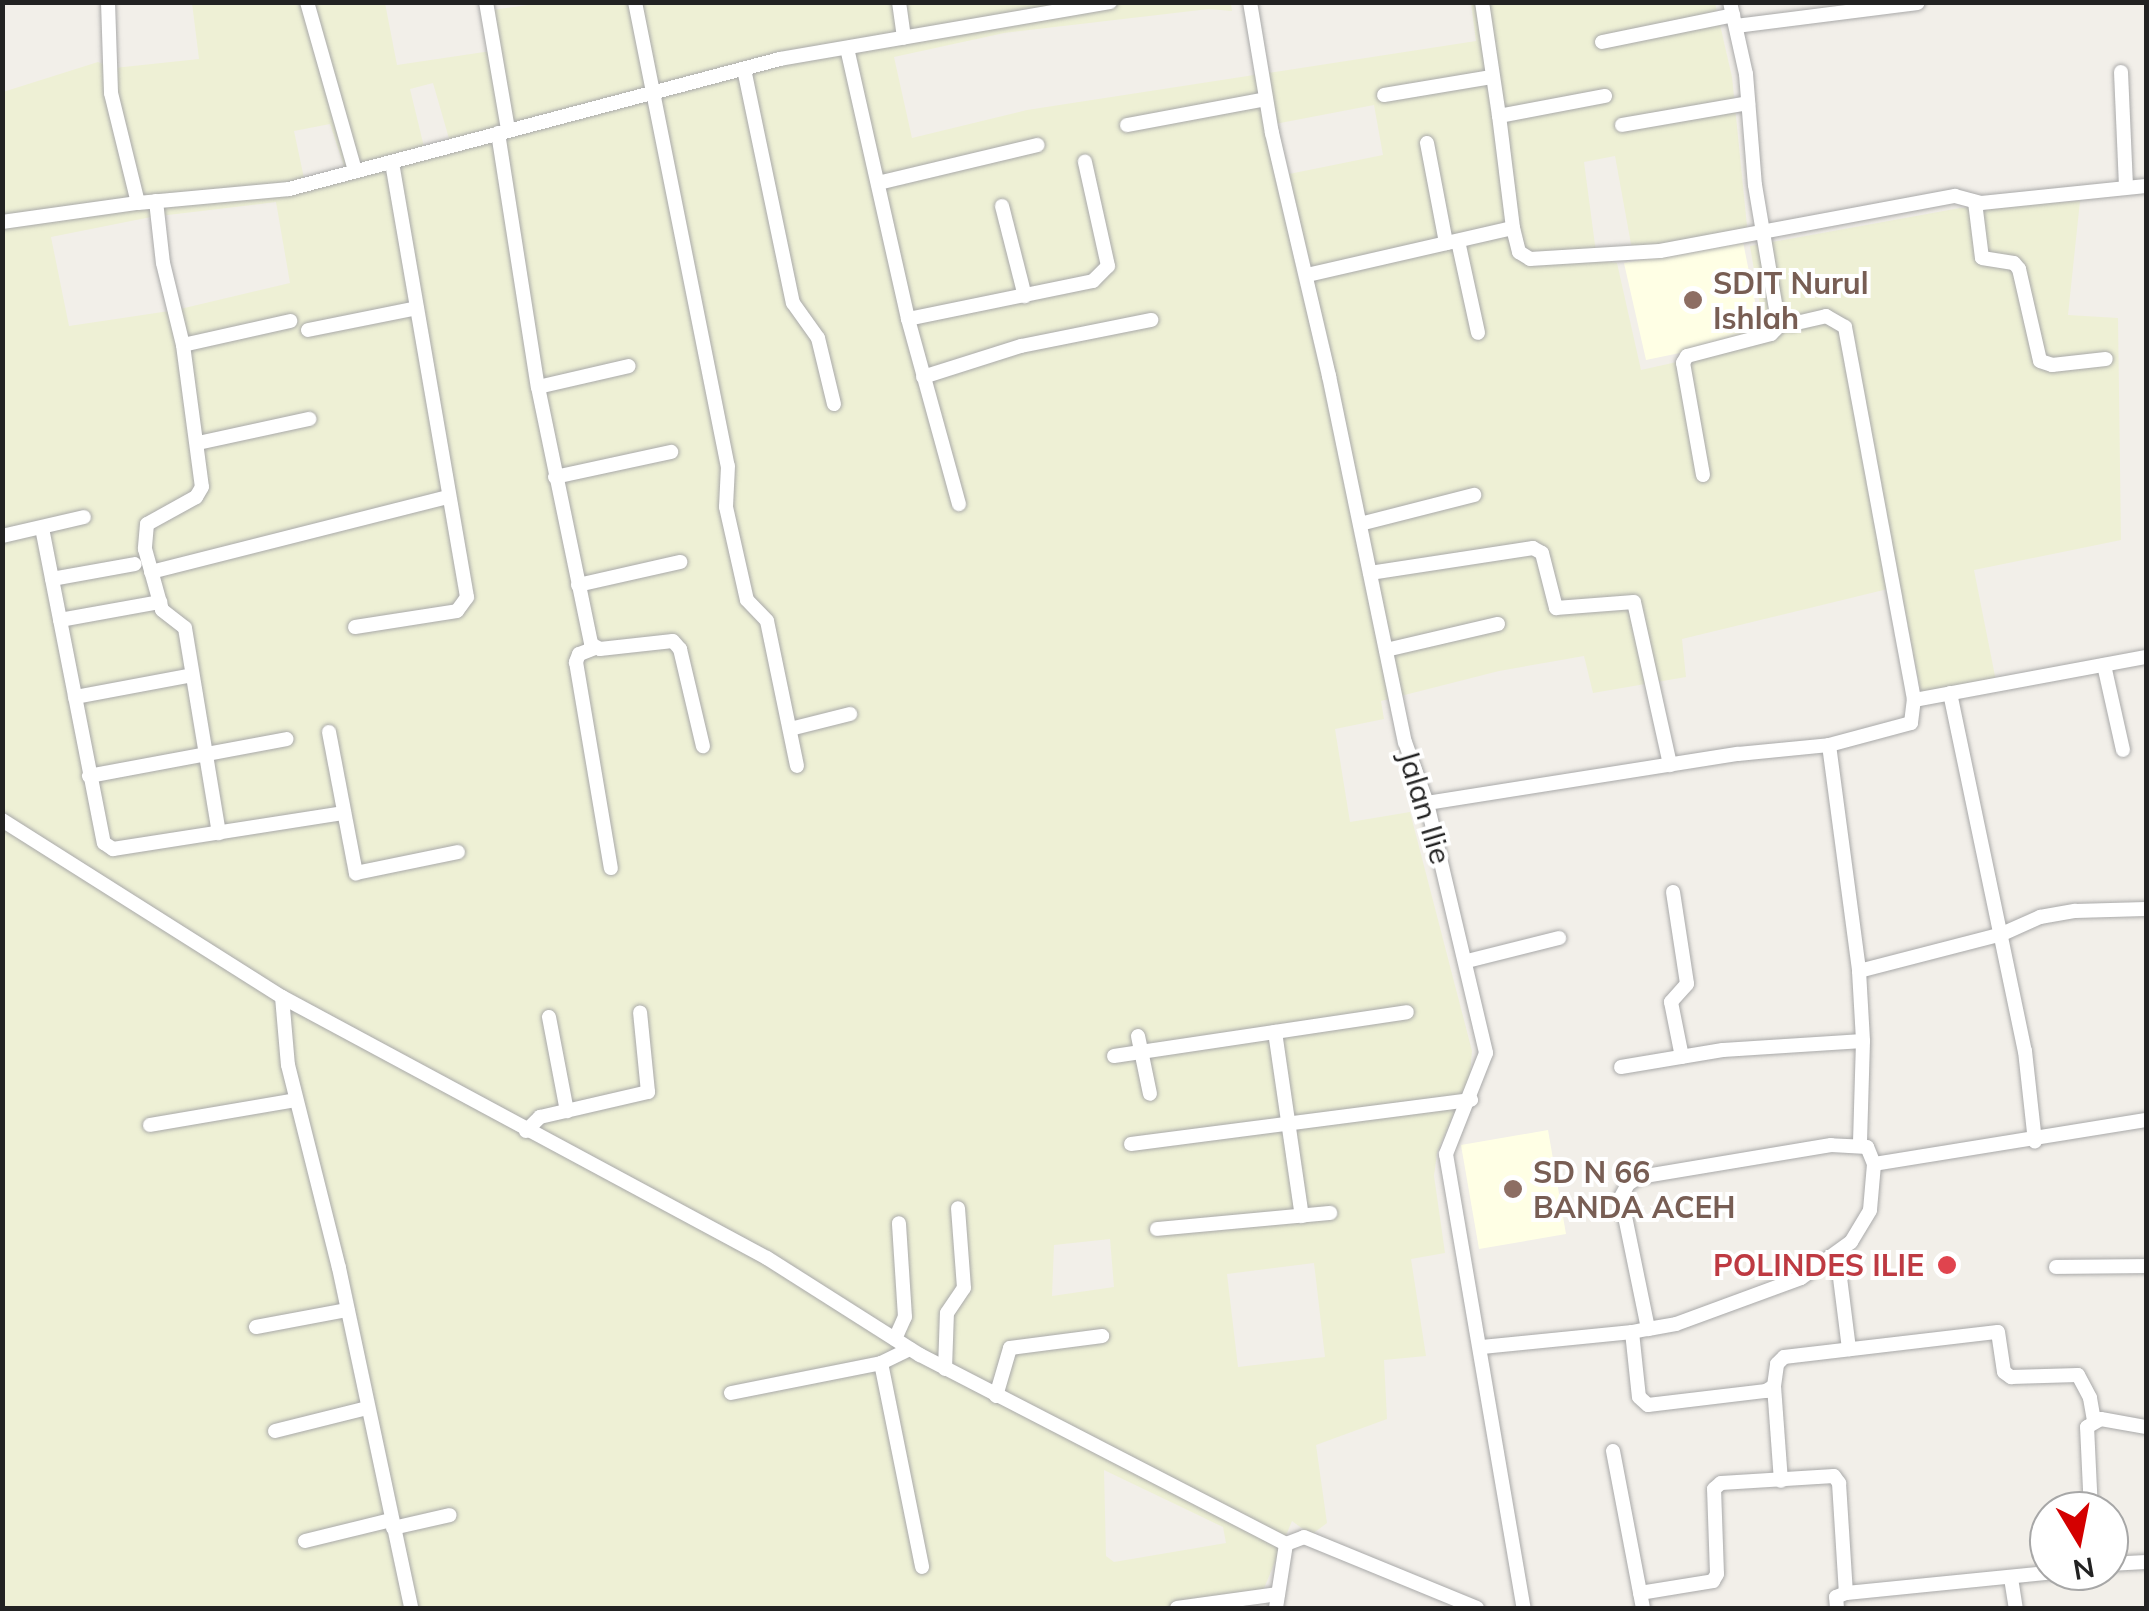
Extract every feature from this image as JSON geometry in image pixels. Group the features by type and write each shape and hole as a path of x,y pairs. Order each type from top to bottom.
{"street":[{"path":"108,2 111,93 138,202"},
{"path":"307,2 355,171"},
{"path":"486,2 538,387 578,585 595,648"},
{"path":"635,2 728,466 726,508 747,600 767,621 798,766"},
{"path":"899,2 904,38"},
{"path":"2,222 138,202 289,189 744,69 1070,4 1110,2"},
{"name":"Jalan Ilie","path":"1250,2 1266,98 1405,742 1427,803 1486,1053 1446,1154 1524,1608"},
{"path":"1482,2 1513,228 1519,252 1530,259 1660,251 1954,196 1975,202 2146,186"},
{"path":"1602,42 1733,14 1918,3"},
{"path":"1733,14 1748,103 1762,233 1782,323"},
{"path":"846,48 922,377 959,504"},
{"path":"744,69 794,303 818,338 834,404"},
{"path":"2120,72 2126,186"},
{"path":"1384,95 1491,77"},
{"path":"1499,116 1605,96"},
{"path":"1128,126 1266,98"},
{"path":"1622,124 1748,103"},
{"path":"1427,143 1478,333"},
{"path":"878,182 1038,145"},
{"path":"355,627 458,611 467,597 392,162"},
{"path":"908,318 1094,281 1108,266 1085,162"},
{"path":"156,201 163,264 184,345 202,487 196,498 147,524 144,535 162,610 185,628 219,832"},
{"path":"1975,202 1982,258 2014,263 2019,270 2040,361 2052,365 2106,359"},
{"path":"1002,206 1025,296"},
{"path":"1307,275 1513,228"},
{"path":"308,330 416,308"},
{"path":"1427,803 1828,745 1910,722 1914,700 1845,327 1826,316 1782,323 1771,334 1687,356 1682,363 1704,475"},
{"path":"922,377 1021,346 1151,320"},
{"path":"184,345 290,321"},
{"path":"538,387 629,366"},
{"path":"198,443 309,419"},
{"path":"555,477 671,452"},
{"path":"1360,524 1474,495"},
{"path":"151,572 448,497"},
{"path":"2,536 84,517"},
{"path":"42,528 99,833 113,849 344,813"},
{"path":"1370,573 1533,548 1542,552 1556,608 1634,602 1670,765"},
{"path":"578,585 680,562"},
{"path":"52,579 136,564"},
{"path":"60,620 160,602"},
{"path":"1386,650 1498,624"},
{"path":"610,868 576,662 579,654 595,648 673,641 680,649 703,746"},
{"path":"1914,700 2146,658"},
{"path":"2104,665 2124,750"},
{"path":"74,696 192,675"},
{"path":"1950,693 2025,1051 2035,1141"},
{"path":"790,728 850,714"},
{"path":"329,732 356,873 458,852"},
{"path":"89,776 288,739"},
{"path":"1828,745 1859,971 1863,1041 1860,1144"},
{"path":"2,820 282,997 526,1132 767,1258 895,1340 1084,1444 1143,1467 1286,1544 1312,1538 1477,1608"},
{"path":"1673,892 1687,984 1671,1002 1682,1057"},
{"path":"1859,971 2002,934 2040,917 2075,911 2146,909"},
{"path":"1467,960 1559,938"},
{"path":"282,997 296,1100 347,1310 410,1608"},
{"path":"526,1132 540,1117 648,1092 640,1012"},
{"path":"1114,1056 1407,1012"},
{"path":"549,1017 567,1111"},
{"path":"1275,1032 1292,1127 1302,1216"},
{"path":"1138,1036 1150,1094"},
{"path":"1622,1068 1723,1050 1863,1041"},
{"path":"150,1124 296,1100"},
{"path":"1131,1144 1292,1127 1470,1100"},
{"path":"1874,1164 2035,1141 2146,1120"},
{"path":"1482,1347 1648,1330 1695,1319 1801,1278 1851,1242 1870,1210 1874,1164 1867,1148 1860,1144 1640,1177 1628,1184 1621,1196 1648,1330"},
{"path":"945,1369 947,1313 964,1288 958,1208"},
{"path":"1157,1229 1330,1214"},
{"path":"895,1340 904,1317 899,1223"},
{"path":"1837,1254 1849,1348"},
{"path":"2056,1267 2146,1266"},
{"path":"256,1327 347,1310"},
{"path":"1632,1332 1636,1384 1643,1404 1750,1393 1774,1386"},
{"path":"1781,1481 1774,1386 1779,1359 1998,1332 2004,1372 2011,1377 2078,1375 2090,1398 2094,1421 2084,1436 2090,1491"},
{"path":"996,1396 1010,1348 1102,1336"},
{"path":"731,1393 881,1363 910,1348"},
{"path":"881,1363 922,1567"},
{"path":"275,1431 367,1408"},
{"path":"2094,1421 2146,1427"},
{"path":"1613,1451 1641,1601 1713,1581 1717,1574 1714,1489 1721,1484 1834,1476 1839,1483 1846,1593"},
{"path":"306,1541 450,1516"},
{"path":"1177,1608 1277,1601 1286,1544"},
{"path":"1837,1608 1836,1597 1846,1593 2029,1576"},
{"path":"2012,1578 2016,1608"}],"shaded area":[{"path":"192,3 385,3 397,65 491,51 484,11 544,3 1231,3 1232,11 1209,9 1004,33 894,57 912,138 1027,110 1476,41 1471,3 1715,3 1732,77 1748,236 1633,255 1615,156 1584,162 1597,260 1617,263 1641,370 1766,342 1750,246 1960,208 2080,201 2068,315 2118,318 2121,540 1974,570 1996,681 1921,693 1900,586 1682,639 1686,677 1593,693 1584,656 1499,671 1381,701 1384,719 1335,729 1350,822 1410,812 1472,1051 1470,1075 1437,1153 1434,1176 1445,1253 1411,1259 1426,1356 1384,1360 1387,1419 1316,1445 1327,1523 1311,1535 1292,1521 1260,1598 1178,1608 3,1608 3,92 98,62 114,68 199,59","holes":["433,83 450,142 425,151 410,89","1374,105 1383,155 1284,175 1275,124","330,124 345,169 304,178 294,131","276,202 290,283 176,310 69,326 51,237 151,217","1110,1239 1114,1287 1052,1296 1054,1245","1314,1263 1325,1357 1238,1367 1227,1274","1104,1470 1223,1527 1226,1543 1114,1562 1106,1556"]},
{"name":"SDIT Nurul Ishlah","path":"1743,242 1762,336 1646,360 1624,263"},
{"name":"SD N 66 BANDA ACEH","path":"1548,1130 1566,1234 1479,1249 1461,1145"}],"place":[{"name":"SDIT Nurul Ishlah","path":"1693,300"},
{"name":"SD N 66 BANDA ACEH","path":"1513,1189"},
{"name":"POLINDES ILIE","path":"1947,1265"}]}
